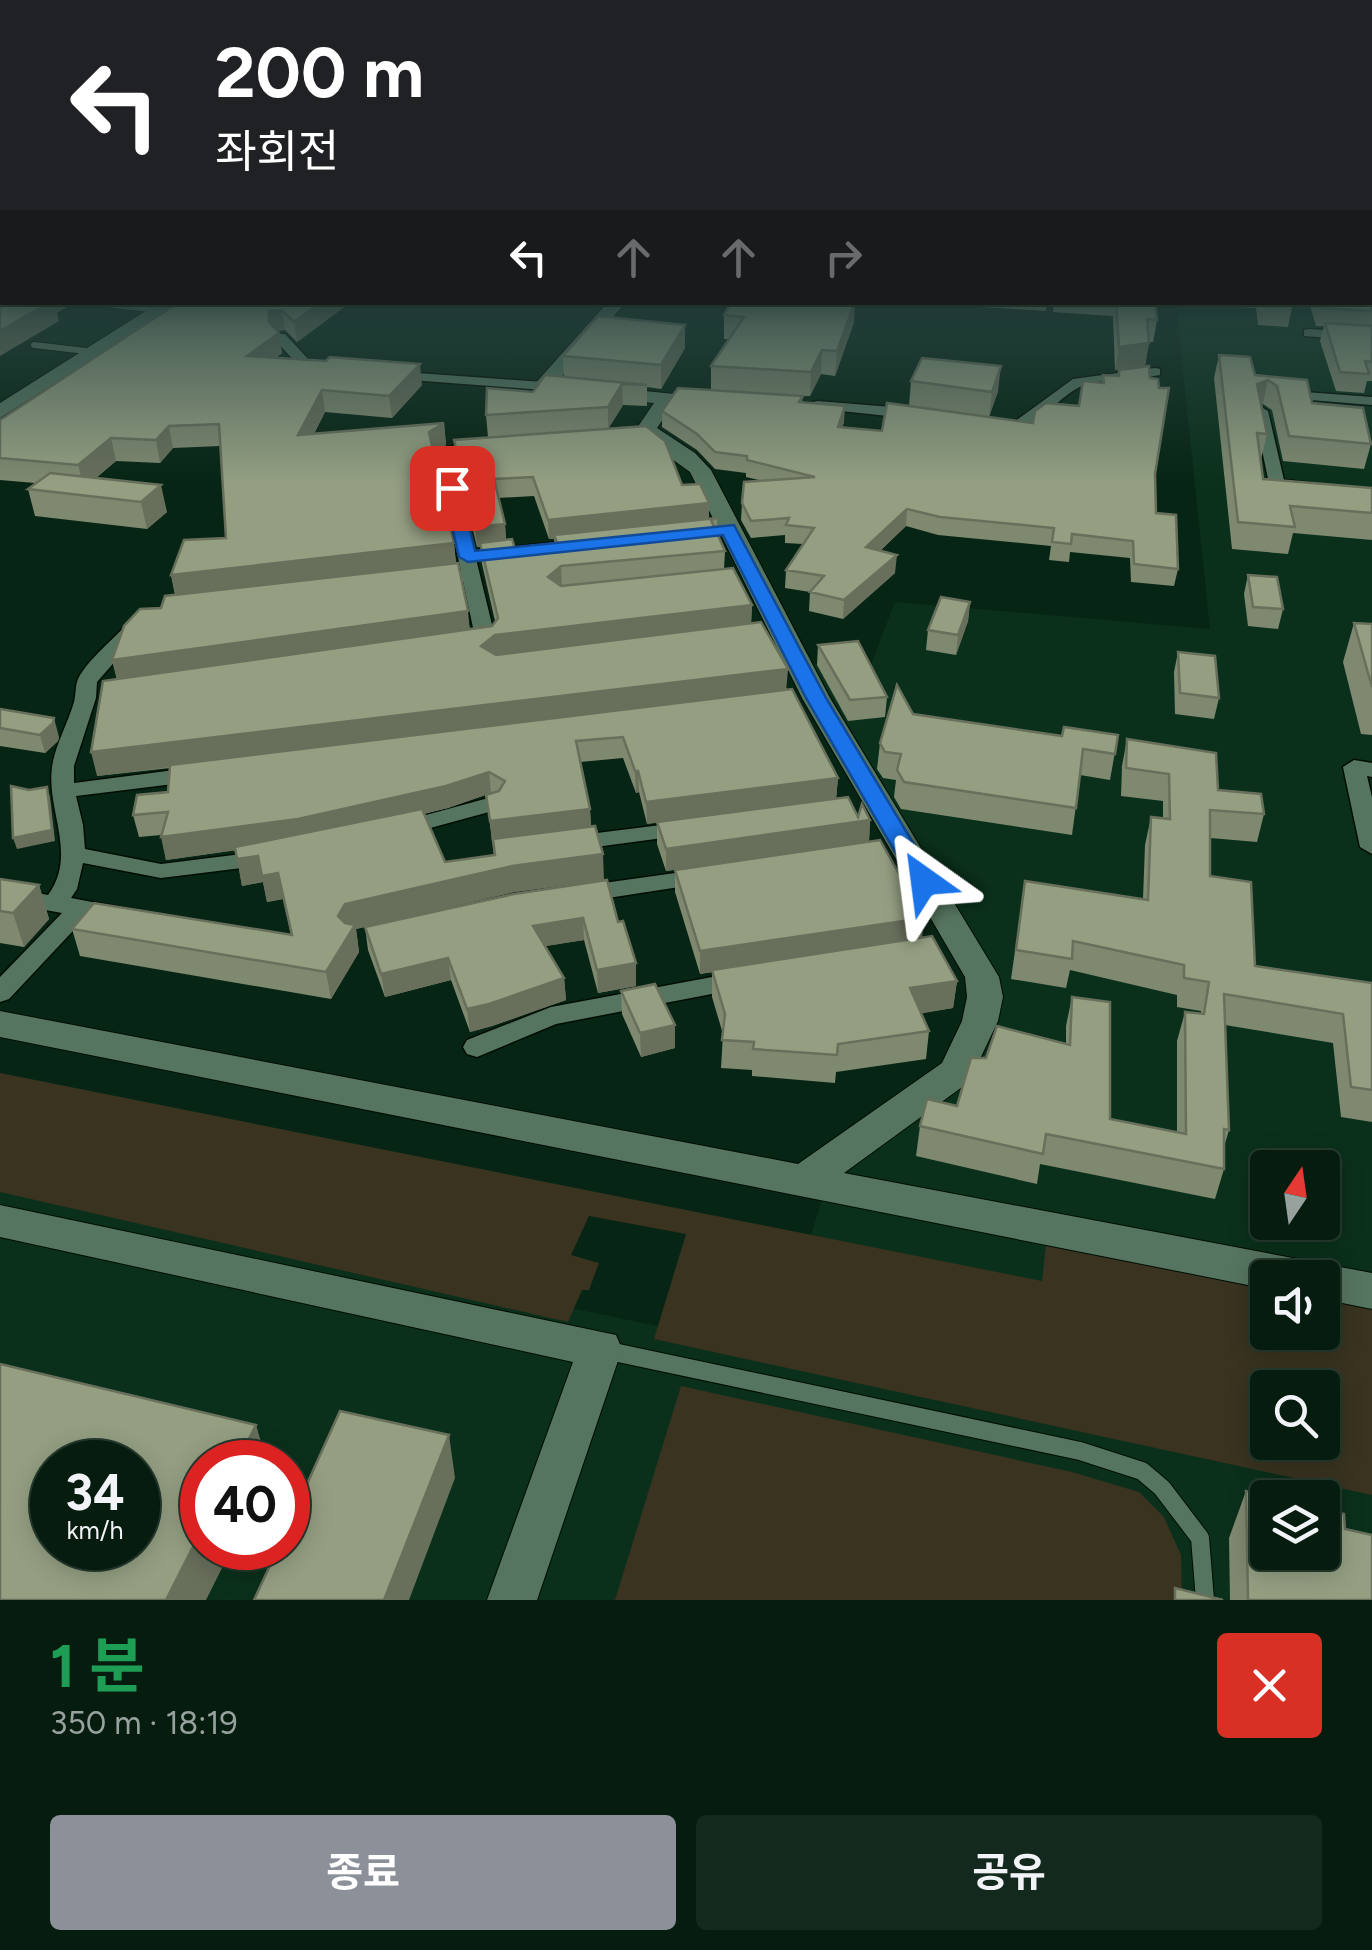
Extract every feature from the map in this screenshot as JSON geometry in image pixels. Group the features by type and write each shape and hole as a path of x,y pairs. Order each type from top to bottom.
{"street":[{"path":"0,412 124,334"},
{"path":"543,386 590,334"},
{"path":"1320,334 1372,337"},
{"path":"280,337 305,364 347,372"},
{"path":"988,427 1018,426 1078,382 1155,372"},
{"path":"366,373 674,396 668,398 642,436 693,459 719,530 806,699 894,850 965,946 982,978 985,998 972,1045 956,1072 804,1181"},
{"path":"1290,394 1372,401"},
{"path":"799,404 930,416"},
{"path":"1261,411 1276,484 1315,487"},
{"path":"448,647 486,641 443,454 460,448 496,446"},
{"path":"414,582 469,566 598,543"},
{"path":"54,904 65,890 73,854 63,766 95,697 87,682 148,612"},
{"path":"1372,770 1354,768 1372,847"},
{"path":"63,791 219,771"},
{"path":"380,834 456,817 492,804"},
{"path":"545,847 710,826"},
{"path":"73,854 162,871 286,855"},
{"path":"554,898 729,873"},
{"path":"0,894 139,919"},
{"path":"0,993 81,908"},
{"path":"926,952 965,946"},
{"path":"477,1047 551,1016 770,976"},
{"path":"0,1024 1250,1268"},
{"path":"0,1220 600,1348 512,1600"},
{"path":"1340,1285 1372,1291"}],"lane":[{"path":"34,346 95,352"},
{"path":"600,1348 1080,1451 1142,1471 1162,1488 1200,1538 1205,1600"}],"shaded area":[{"path":"1179,334 1372,334 1372,1600 0,1600 0,1188 776,1351 829,1176 933,1110 991,1041 999,1006 992,968 812,664 870,667 895,602 1210,629"},
{"path":"0,1073 1042,1281 1046,1244 1250,1285 1250,1350 1340,1350 1340,1302 1372,1309 1372,1495 1340,1488 1340,1480 1303,1480 654,1339 686,1234 589,1216 571,1255 599,1263 589,1290 582,1290 568,1322 0,1192"},
{"path":"681,1386 1072,1472 1139,1492 1164,1517 1181,1555 1182,1600 615,1600"}],"building":[{"path":"131,334 278,334 247,356 420,364 389,396 322,390 298,435 444,423 429,432 454,543 171,575 184,540 226,538 219,424 169,426 156,440 111,438 78,465 0,458 0,420"},
{"path":"583,334 680,334 661,365 563,356"},
{"path":"733,334 843,334 837,351 822,350 811,372 711,366"},
{"path":"1118,334 1148,334 1149,343 1119,347"},
{"path":"1328,334 1372,334 1372,362 1365,361 1369,374 1340,372"},
{"path":"1219,355 1250,357 1255,375 1307,380 1312,403 1363,408 1371,444 1289,436 1277,386 1268,380 1257,384 1267,434 1257,433 1263,479 1372,488 1372,513 1290,506 1295,527 1238,522"},
{"path":"922,358 1001,366 992,392 911,381"},
{"path":"1149,366 1150,378 1158,379 1159,388 1169,388 1155,474 1156,513 1176,515 1178,569 1134,564 1133,541 1072,534 1071,544 1052,542 1054,528 940,517 907,509 866,547 897,555 844,600 810,592 824,576 786,570 814,528 786,525 789,518 751,521 742,503 744,482 815,477 747,460 747,456 715,452 697,434 662,411 678,388 803,396 799,402 845,406 838,427 882,431 887,403 1033,423 1035,411 1046,403 1079,406 1083,381 1104,383 1103,375 1119,376 1119,370"},
{"path":"545,375 647,385 622,384 608,407 486,415 487,388 533,392"},
{"path":"646,426 665,441 682,485 700,484 709,503 548,520 533,477 494,479 505,524 475,527 454,440"},
{"path":"50,473 161,485 141,502 28,489"},
{"path":"717,518 711,520 725,551 561,566 548,577 561,586 733,568 752,605 495,635 481,646 496,655 761,622 788,669 91,752 103,681 492,626 498,618 480,543 512,539 516,552 559,547 554,535"},
{"path":"458,563 468,611 112,660 124,626 140,609 161,608 165,596"},
{"path":"1248,575 1277,577 1283,609 1253,607"},
{"path":"941,597 970,602 958,635 928,630"},
{"path":"1354,623 1372,624 1372,687"},
{"path":"858,641 887,697 850,700 818,645"},
{"path":"1178,652 1215,656 1219,698 1180,693"},
{"path":"897,685 913,714 1062,736 1064,727 1118,735 1115,754 1083,749 1076,808 904,782 897,770 901,754 885,752 880,743"},
{"path":"792,689 838,778 646,802 623,737 576,741 590,809 490,821 486,795 499,791 505,781 489,772 446,786 298,819 161,837 168,812 133,815 137,795 168,792 170,765"},
{"path":"0,709 54,718 53,723 40,735 0,728"},
{"path":"1127,739 1216,753 1218,790 1261,794 1264,814 1210,810 1210,876 1251,882 1255,966 1372,983 1372,1090 1351,1087 1343,1014 1224,994 1229,1130 1224,1129 1224,1169 1046,1134 1043,1154 920,1126 927,1099 957,1106 971,1058 986,1058 997,1026 1070,1045 1072,997 1110,1002 1110,1119 1186,1134 1185,1012 1204,1014 1209,982 1184,978 1184,965 1073,941 1072,959 1016,950 1025,881 1148,900 1151,817 1170,819 1169,774 1126,768"},
{"path":"11,786 29,790 47,787 52,830 13,838"},
{"path":"848,797 858,817 862,804 870,820 666,849 657,822"},
{"path":"422,809 445,862 495,855 493,839 595,826 603,854 512,866 345,904 338,916 355,925 326,972 72,929 94,903 292,935 278,873 262,876 258,856 237,859 235,847"},
{"path":"880,840 924,918 700,951 675,870"},
{"path":"0,879 39,885 13,913 0,911"},
{"path":"607,880 618,922 623,921 636,963 597,970 583,918 533,926 564,978 467,1009 448,958 381,974 365,927 514,894"},
{"path":"932,936 957,981 910,988 929,1031 838,1044 837,1055 753,1049 754,1042 722,1040 725,1014 712,970"},
{"path":"655,984 675,1025 640,1033 621,991"},
{"path":"0,1364 256,1425 248,1440 180,1440 181,1570 166,1600 0,1600"},
{"path":"340,1411 449,1435 384,1600 254,1600 268,1570 310,1570 310,1477"},
{"path":"1246,1491 1250,1492 1250,1570 1340,1570 1340,1513 1344,1514 1345,1529 1372,1535 1372,1600 1248,1600"},
{"path":"1175,1588 1223,1600 1175,1600"}],"route":[{"path":"452,488 468,557 728,529 816,698 924,881"}]}
